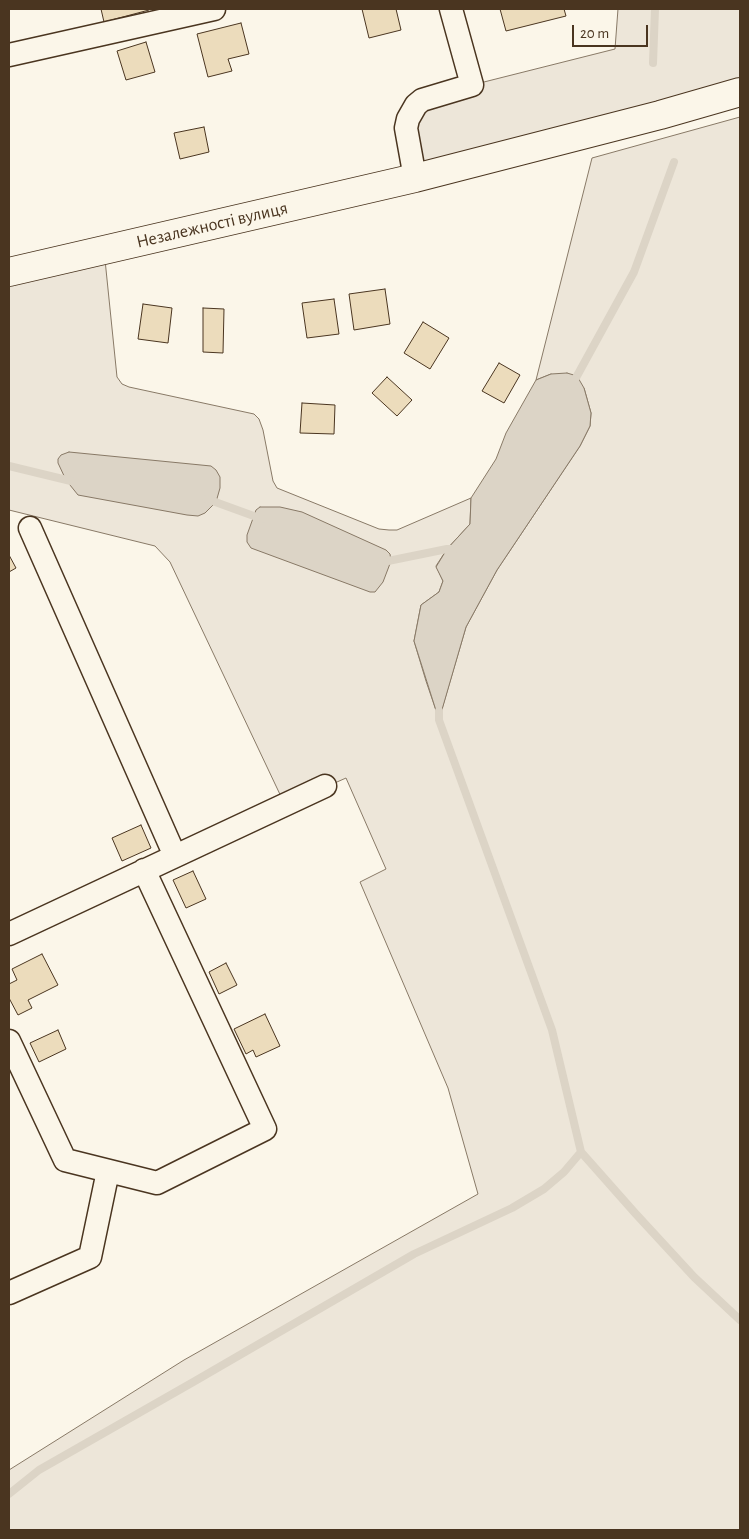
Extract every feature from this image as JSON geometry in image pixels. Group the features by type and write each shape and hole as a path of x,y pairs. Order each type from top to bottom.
{"main road":[{"path":"415,178 660,115 740,92"}],"street":[{"path":"9,55 170,14 214,9"},
{"path":"415,178 406,128 411,112 422,100 472,85 451,9"},
{"name":"Незалежності вулиця","path":"9,272 415,178"},
{"path":"30,528 175,856"},
{"path":"9,934 325,786"},
{"path":"9,1041 65,1160 157,1183 265,1129 144,870"},
{"path":"9,1293 90,1257 108,1171"}],"shaded area":[{"path":"618,9 740,9 740,92 415,178 408,119 472,85 615,49"},
{"path":"740,117 740,1530 9,1530 9,1470 184,1360 478,1194 448,1088 360,882 386,869 346,778 285,805 170,562 155,546 9,510 9,272 104,250 117,377 122,384 254,414 259,419 263,430 273,481 277,488 379,529 389,530 397,530 471,498 470,524 447,549 436,566 443,581 439,592 421,605 414,641 439,719 466,627 497,570 580,446 590,426 591,413 584,388 551,374 536,380 592,158"},
{"path":"567,373 577,376 584,388 591,413 590,426 580,446 497,570 466,627 439,720 414,641 421,605 439,592 443,581 436,567 447,549 470,524 471,498 496,459 506,433 536,380 551,374"},
{"path":"69,452 211,466 220,477 220,488 216,502 205,513 198,516 78,495 66,480 58,463 61,455"},
{"path":"260,507 280,507 302,512 386,550 390,554 391,561 383,582 375,592 370,592 251,548 247,542 247,535 256,510"}],"building":[{"path":"101,9 149,9 149,10 104,22"},
{"path":"362,9 396,9 401,30 369,38"},
{"path":"500,9 564,9 566,16 506,31"},
{"path":"241,23 249,54 228,59 232,71 208,77 197,34"},
{"path":"146,42 155,72 126,80 117,51"},
{"path":"204,127 209,152 180,159 174,133"},
{"path":"385,289 390,324 354,330 349,294"},
{"path":"334,299 339,334 307,338 302,303"},
{"path":"143,304 172,308 168,343 138,339"},
{"path":"203,308 224,309 223,353 203,352"},
{"path":"423,322 449,338 430,369 404,353"},
{"path":"499,363 520,375 504,403 482,391"},
{"path":"387,377 412,400 397,416 372,393"},
{"path":"302,403 335,405 334,434 300,433"},
{"path":"9,555 16,568 9,572"},
{"path":"141,825 151,848 122,861 112,838"},
{"path":"193,871 206,899 186,908 173,880"},
{"path":"42,954 58,985 28,1000 32,1008 18,1015 9,998 9,984 17,980 12,969"},
{"path":"226,963 237,985 219,994 209,972"},
{"path":"265,1014 280,1046 256,1057 253,1050 246,1054 234,1029"},
{"path":"58,1030 66,1049 39,1062 30,1043"}],"waterway":[{"path":"653,63 655,9"},
{"path":"572,385 634,272 674,162"},
{"path":"9,466 75,482"},
{"path":"207,499 262,519"},
{"path":"381,561 456,549"},
{"path":"439,711 439,720 552,1030 581,1152 694,1277 740,1320"},
{"path":"9,1494 39,1470 414,1254 512,1208 544,1189 564,1172 581,1152"}]}
